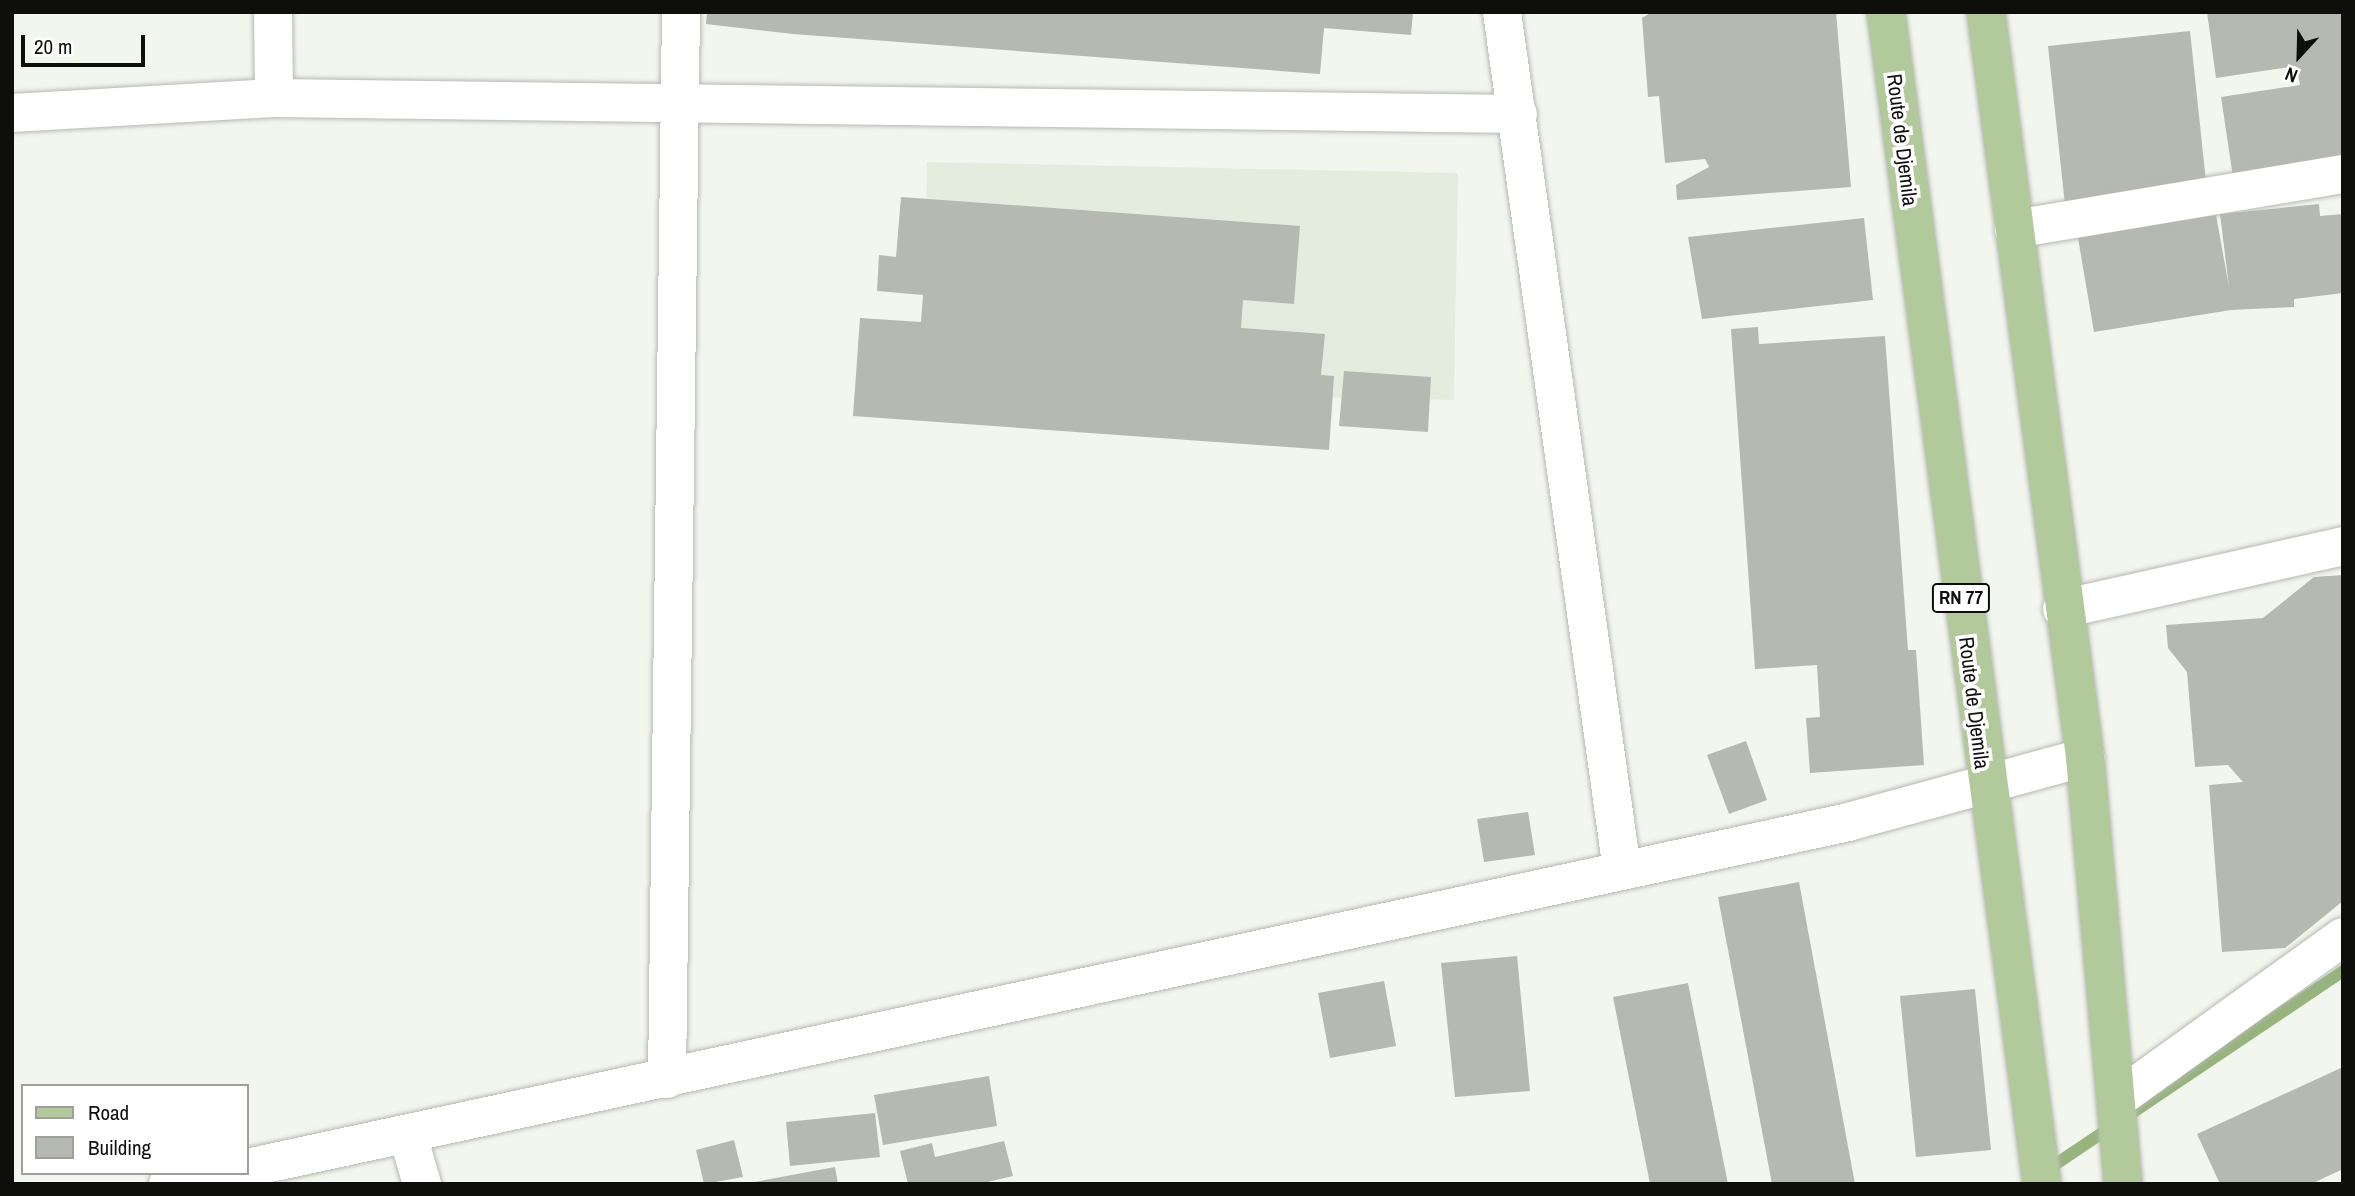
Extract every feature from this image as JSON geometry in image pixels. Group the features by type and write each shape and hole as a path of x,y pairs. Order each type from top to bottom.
{"main road":[{"name":"Route de Djemila","path":"1886,12 1984,781 2042,1184"},
{"path":"1986,12 2062,608 2085,758 2123,1184"}],"street":[{"path":"273,12 274,98"},
{"path":"667,1079 681,12"},
{"path":"1502,12 1622,870"},
{"path":"12,113 274,98 1518,114"},
{"path":"2014,229 2343,174"},
{"path":"2062,608 2343,546"},
{"path":"248,1168 408,1136 1848,822 1984,781 2085,758"},
{"path":"2116,1100 2343,937"},
{"path":"408,1136 422,1184"},
{"path":"168,1184 213,1175"}],"shaded area":[{"path":"927,162 1458,173 1454,400 923,389"}],"building":[{"path":"707,12 1413,12 1411,35 1324,28 1320,74 793,34 706,24"},
{"path":"1652,12 1836,12 1851,187 1677,200 1676,185 1709,167 1705,159 1665,163 1659,96 1648,97 1642,18"},
{"path":"2207,12 2343,12 2343,161 2233,177 2221,97 2300,85 2296,66 2216,78"},
{"path":"2190,31 2207,191 2065,205 2048,46"},
{"path":"901,197 1300,226 1294,304 1243,300 1241,328 1325,334 1321,375 1334,376 1329,450 853,416 860,318 921,322 923,295 877,291 879,255 896,257"},
{"path":"2319,204 2320,216 2343,214 2343,293 2294,299 2294,307 2231,310 2094,332 2078,238 2216,215 2229,287 2220,214"},
{"path":"1864,218 1873,300 1702,319 1688,237"},
{"path":"1758,327 1759,344 1885,336 1908,650 1916,650 1924,765 1810,773 1806,718 1820,717 1817,665 1755,669 1731,329"},
{"path":"1344,371 1431,377 1428,432 1339,426"},
{"path":"2343,575 2343,901 2285,948 2222,952 2209,785 2243,782 2228,765 2195,767 2187,672 2168,648 2166,625 2263,618 2314,577"},
{"path":"1746,741 1767,800 1729,814 1707,755"},
{"path":"1528,812 1535,855 1484,862 1477,819"},
{"path":"1799,882 1855,1184 1772,1184 1718,897"},
{"path":"1517,956 1530,1091 1455,1097 1441,963"},
{"path":"1384,981 1396,1046 1330,1058 1318,993"},
{"path":"1688,983 1728,1184 1650,1184 1613,997"},
{"path":"1975,989 1991,1150 1916,1157 1900,996"},
{"path":"2343,1067 2343,1169 2311,1184 2220,1184 2197,1134"},
{"path":"989,1076 997,1126 883,1145 874,1095"},
{"path":"875,1113 880,1157 790,1166 786,1122"},
{"path":"734,1140 743,1177 704,1184 696,1150"},
{"path":"1004,1141 1013,1176 979,1184 908,1184 900,1151 932,1143 935,1157"},
{"path":"835,1167 838,1184 754,1184 754,1182"}],"waterway":[{"path":"2047,1170 2343,971"}]}
